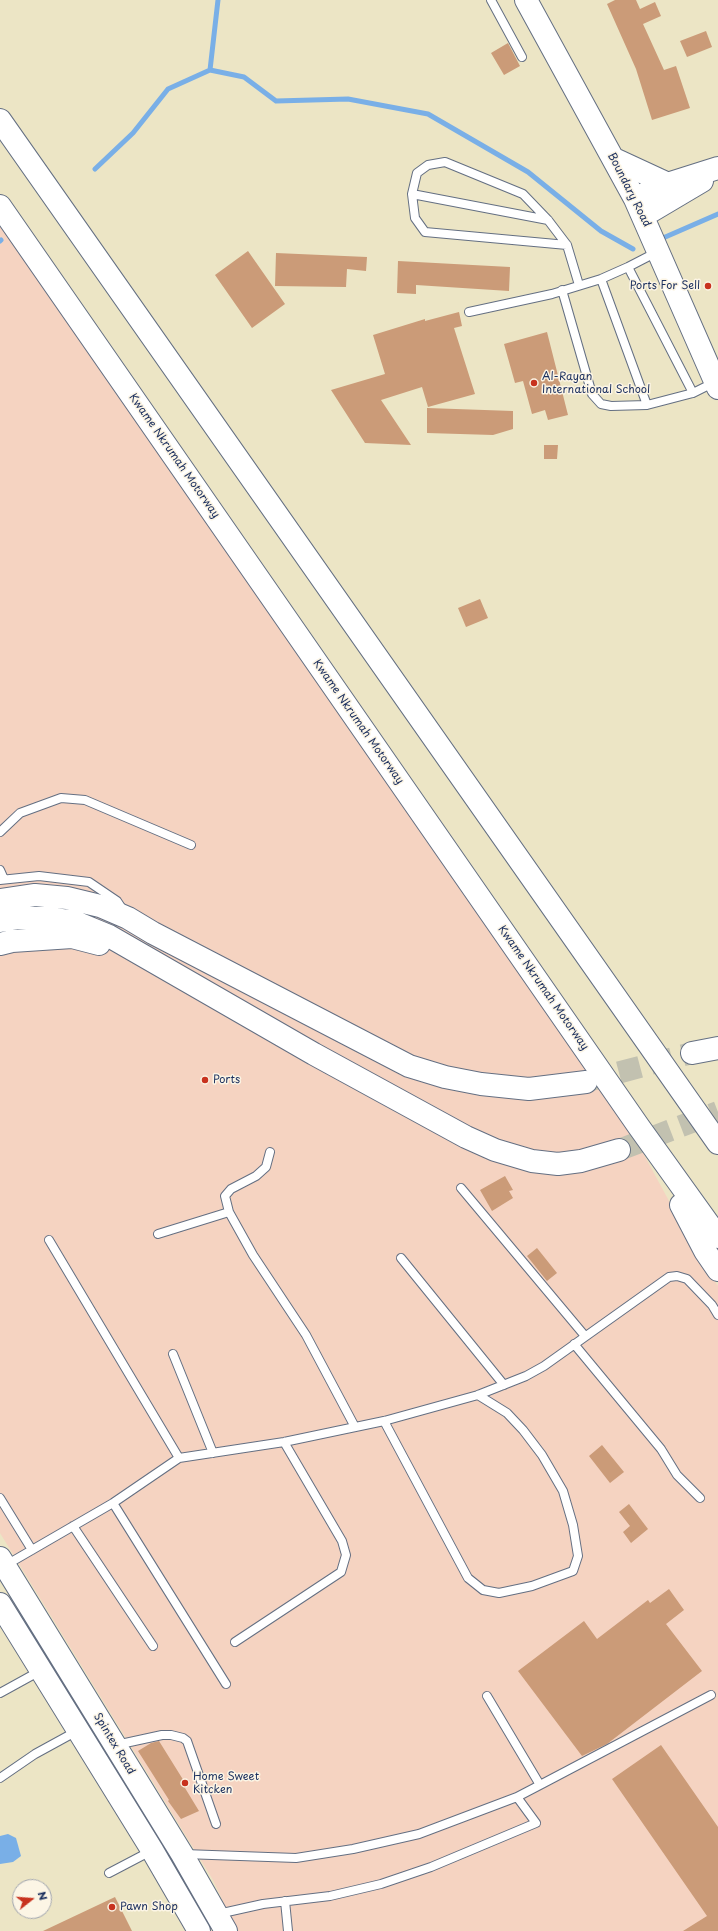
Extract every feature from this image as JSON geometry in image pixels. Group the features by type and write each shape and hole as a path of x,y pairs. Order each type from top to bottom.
{"main road":[{"name":"Boundary Road","path":"526,0 614,159 639,208 717,385"},
{"path":"0,120 718,1143"},
{"path":"614,159 670,192"},
{"path":"639,208 658,187 670,192 718,169"},
{"path":"656,244 670,192"},
{"name":"Kwame Nkrumah Motorway","path":"0,206 662,1160 718,1237"},
{"path":"0,900 35,895 67,898 100,906 128,918 232,975 409,1066 445,1077 481,1084 529,1089 586,1082"},
{"path":"0,921 17,918 47,918 75,922 109,936 135,953 466,1137 495,1150 532,1161 558,1164 581,1161 619,1150"},
{"path":"0,944 12,941 72,937 135,953"},
{"path":"232,975 248,1016"},
{"path":"692,1053 718,1048"},
{"path":"662,1160 672,1188 705,1251 718,1270"},
{"name":"Spintex Road","path":"3,1562 222,1922"},
{"name":"Spintex Road","path":"0,1604 152,1850 197,1930"}],"lane":[{"path":"491,0 522,57"},
{"path":"567,245 425,232 415,218 412,194 417,173 428,165 445,162 523,194 548,220 567,245 579,285"},
{"path":"412,194 548,220"},
{"path":"469,312 562,290 601,279 628,267 656,244"},
{"path":"628,267 693,393"},
{"path":"601,279 647,405"},
{"path":"562,290 592,394 601,404 611,406 647,405 717,385"},
{"path":"0,832 20,813 61,798 85,800 191,845"},
{"path":"0,870 2,879 39,876 89,882 117,901 128,918"},
{"path":"270,1152 266,1167 256,1176 231,1189 225,1196 229,1212 253,1255 306,1335 355,1427"},
{"path":"461,1188 585,1336"},
{"path":"158,1234 229,1212"},
{"path":"49,1240 179,1458"},
{"path":"401,1258 504,1385"},
{"path":"3,1562 32,1550 114,1504 179,1458 284,1442 384,1421 478,1395 504,1385 544,1366 669,1277 677,1276 687,1280 712,1305 718,1315"},
{"path":"574,1344 661,1449 677,1475 700,1498"},
{"path":"173,1354 212,1453"},
{"path":"384,1421 468,1578 483,1590 499,1592 532,1586 573,1571 578,1556 573,1525 563,1491 542,1456 523,1430 506,1413 478,1395"},
{"path":"235,1642 341,1572 346,1555 342,1541 284,1442"},
{"path":"0,1498 32,1550"},
{"path":"114,1504 226,1684"},
{"path":"73,1526 152,1646"},
{"path":"0,1693 41,1670"},
{"path":"182,1854 296,1858 354,1849 419,1834 517,1797 711,1695"},
{"path":"487,1696 540,1785"},
{"path":"0,1778 36,1754 78,1730"},
{"path":"115,1746 162,1735 178,1735 187,1741 216,1824"},
{"path":"222,1922 285,1901 330,1896 381,1884 431,1866 536,1823 517,1797"},
{"path":"108,1873 152,1850"},
{"path":"285,1901 288,1931"}],"shaded area":[{"path":"0,219 612,1096 706,1269 718,1286 718,1931 237,1931 213,1880 0,1533"}],"water":[{"path":"8,1834 16,1838 21,1856 13,1862 0,1864 0,1836"}],"building":[{"path":"615,0 636,0 640,9 655,2 661,16 643,24 664,70 676,66 690,108 652,120 636,69 607,4"},
{"path":"706,31 712,47 687,57 680,41"},
{"path":"508,43 520,66 504,75 491,53"},
{"path":"248,251 285,304 252,328 215,275"},
{"path":"276,253 367,257 366,271 347,269 346,287 275,286"},
{"path":"398,261 510,267 509,291 416,285 416,294 397,293"},
{"path":"459,312 462,326 454,328 475,394 428,407 422,387 381,400 411,445 365,443 331,390 385,374 373,335 425,319 425,321"},
{"path":"547,332 568,415 548,420 545,410 532,414 523,381 515,383 504,344"},
{"path":"427,408 513,411 513,429 493,435 427,433"},
{"path":"544,445 558,445 557,459 544,459"},
{"path":"480,599 488,618 466,627 458,608"},
{"path":"505,1176 513,1190 509,1191 513,1198 492,1211 480,1190"},
{"path":"537,1248 557,1273 547,1281 527,1256"},
{"path":"602,1445 624,1472 610,1483 589,1456"},
{"path":"629,1504 648,1529 631,1543 623,1532 630,1526 619,1512"},
{"path":"669,1589 684,1610 666,1624 702,1671 607,1744 582,1756 518,1671 584,1621 597,1639 648,1600 650,1603"},
{"path":"159,1741 187,1786 185,1788 199,1811 181,1819 168,1801 169,1800 138,1751 151,1743"},
{"path":"661,1745 718,1827 718,1931 683,1931 707,1916 612,1779"},
{"path":"115,1897 132,1931 43,1931"}],"waterway":[{"path":"95,169 133,133 168,89 210,70 218,0"},
{"path":"210,70 244,77 276,101 348,99 428,114 528,172 601,231 633,249"},
{"path":"663,238 718,214"}],"tunnel":[{"path":"587,1081 692,1053"},
{"path":"619,1150 718,1112"}],"place":[{"name":"Ports For Sell","path":"708,286"},
{"name":"Al-Rayan International School","path":"534,383"},
{"name":"Ports","path":"205,1080"},
{"name":"Home Sweet Kitcken","path":"185,1783"},
{"name":"Pawn Shop","path":"112,1907"}]}
